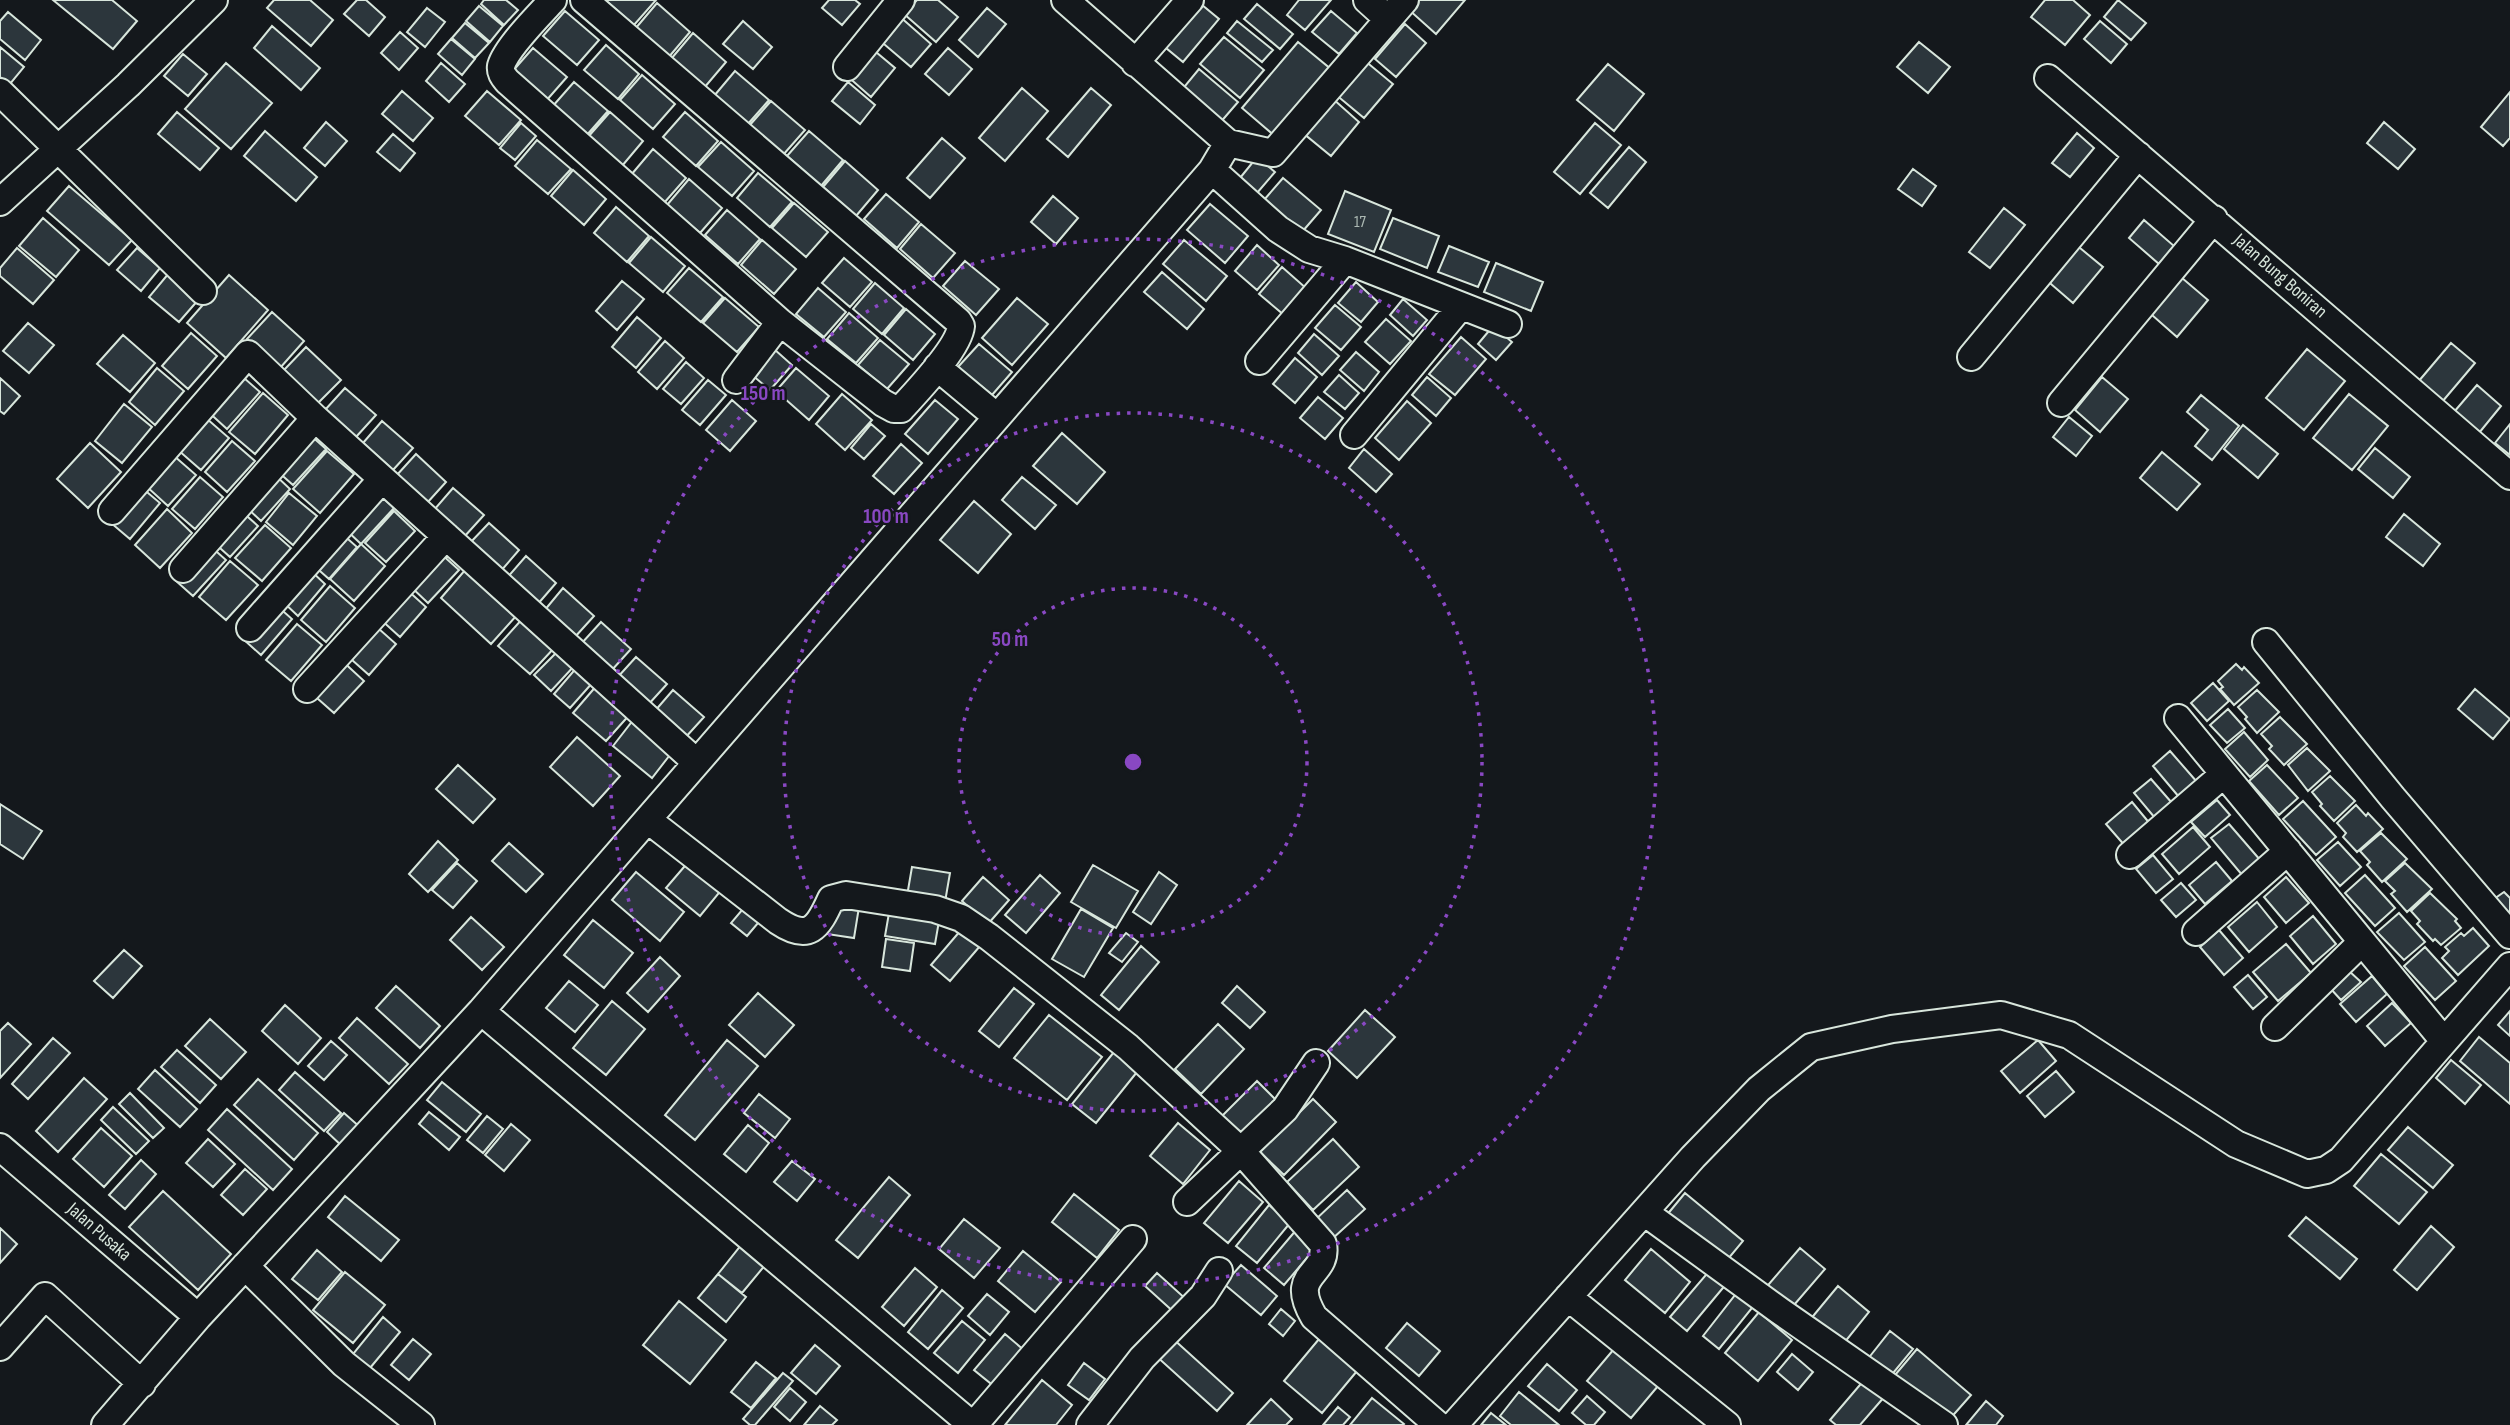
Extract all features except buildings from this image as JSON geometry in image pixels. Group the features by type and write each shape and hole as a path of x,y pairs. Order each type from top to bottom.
{"street":[{"path":"0,202 214,0"},
{"path":"553,0 507,55 501,74 780,322 883,403 894,409 901,409 937,367 960,333 961,326 958,321 584,0"},
{"path":"847,67 901,0"},
{"path":"1065,0 1228,143 1273,153 1397,10 1367,0"},
{"path":"1135,63 1190,0"},
{"name":"Jalan Bung Boniran","path":"2048,78 2510,476"},
{"path":"0,92 203,291"},
{"path":"105,1425 198,1317 481,1011 1212,170 1228,143"},
{"path":"1972,357 2138,155"},
{"path":"1212,170 1278,229 1309,249 1345,260 1508,324"},
{"path":"2061,403 2214,219"},
{"path":"1259,361 1345,260"},
{"path":"1354,435 1461,306"},
{"path":"736,380 780,322"},
{"path":"112,511 248,354 315,418 696,762"},
{"path":"937,367 997,417"},
{"path":"183,569 315,418"},
{"path":"250,628 382,479"},
{"path":"307,689 446,536"},
{"path":"2266,642 2393,798 2510,935"},
{"path":"2178,718 2444,1041"},
{"path":"2130,855 2224,774"},
{"path":"648,820 778,921 793,929 810,930 817,926 831,899 846,895 935,909 961,918 989,937 1128,1047 1241,1151 1323,1244 1325,1254 1320,1265 1310,1275 1304,1295 1314,1317 1438,1425"},
{"path":"2196,932 2288,851"},
{"path":"2275,1027 2362,942"},
{"path":"1465,1421 1568,1297 1644,1212 1759,1089 1811,1047 1879,1032 2001,1015 2069,1035 2236,1143 2308,1174 2326,1170 2341,1160 2510,966"},
{"path":"481,1011 973,1425 1133,1239"},
{"path":"1187,1202 1286,1110 1316,1063"},
{"name":"Jalan Pusaka","path":"0,1147 198,1317"},
{"path":"1644,1212 1944,1425"},
{"path":"245,1266 344,1364 421,1425"},
{"path":"1090,1425 1142,1358 1188,1313 1219,1271"},
{"path":"0,1347 45,1296 142,1384"},
{"path":"1568,1297 1727,1425"}]}
